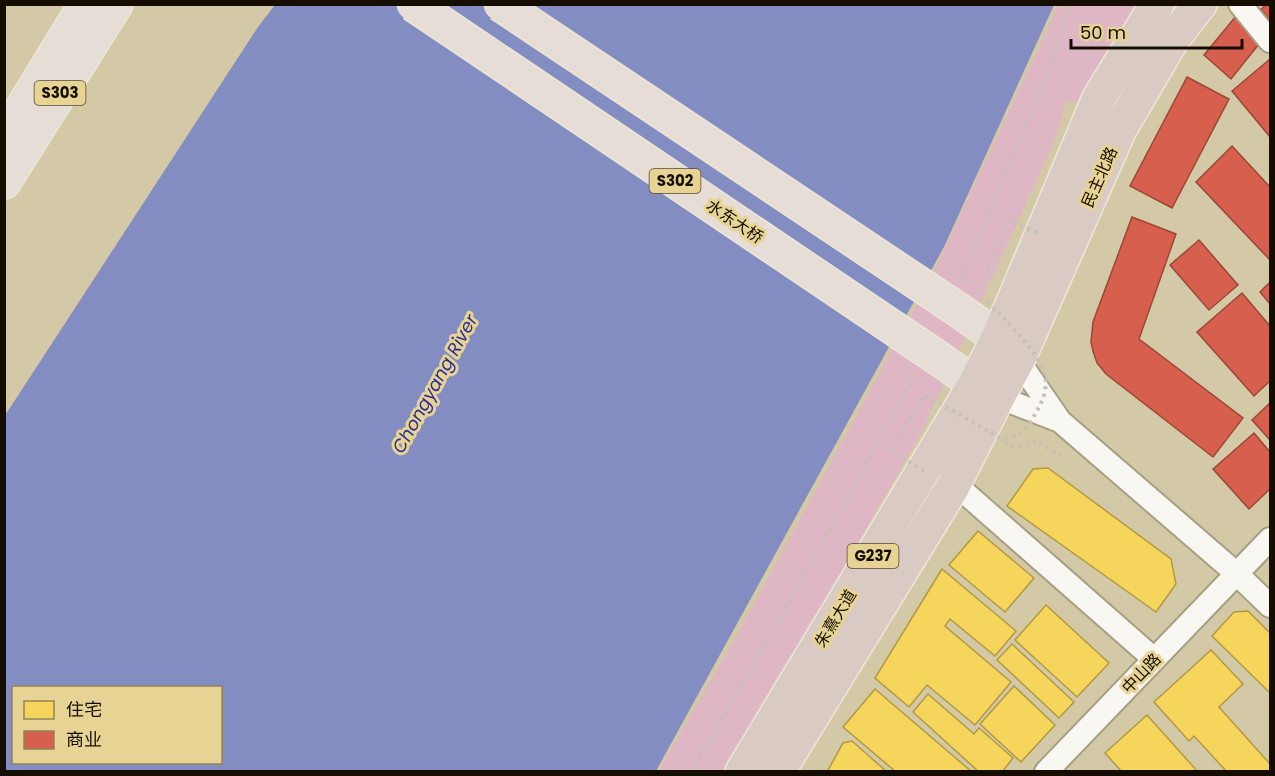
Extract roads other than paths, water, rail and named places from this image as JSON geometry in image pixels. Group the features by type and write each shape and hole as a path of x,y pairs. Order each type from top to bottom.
{"highway":[{"name":"民主北路","path":"1008,349 1041,234 1099,98 1157,4"},
{"name":"民主北路","path":"1008,349 1120,129 1172,40 1200,4"},
{"name":"朱熹大道","path":"742,771 924,471 986,390 1008,349"},
{"name":"朱熹大道","path":"778,771 955,484 986,390"}],"main road":[{"name":"S303","path":"4,138 86,4"},
{"name":"S303","path":"4,182 116,4"},
{"name":"水东大桥","path":"413,4 928,362 986,390"},
{"path":"500,4 959,298 1008,349"}],"street":[{"path":"1240,4 1270,41"},
{"path":"1008,349 1060,421 1237,574 1270,606"},
{"path":"986,390 1060,421"},
{"path":"955,484 1154,659"},
{"name":"中山路","path":"1046,771 1270,539"}],"water":[{"name":"Chongyang River","path":"275,5 1054,5 944,247 656,771 5,771 4,417 258,27"}]}
